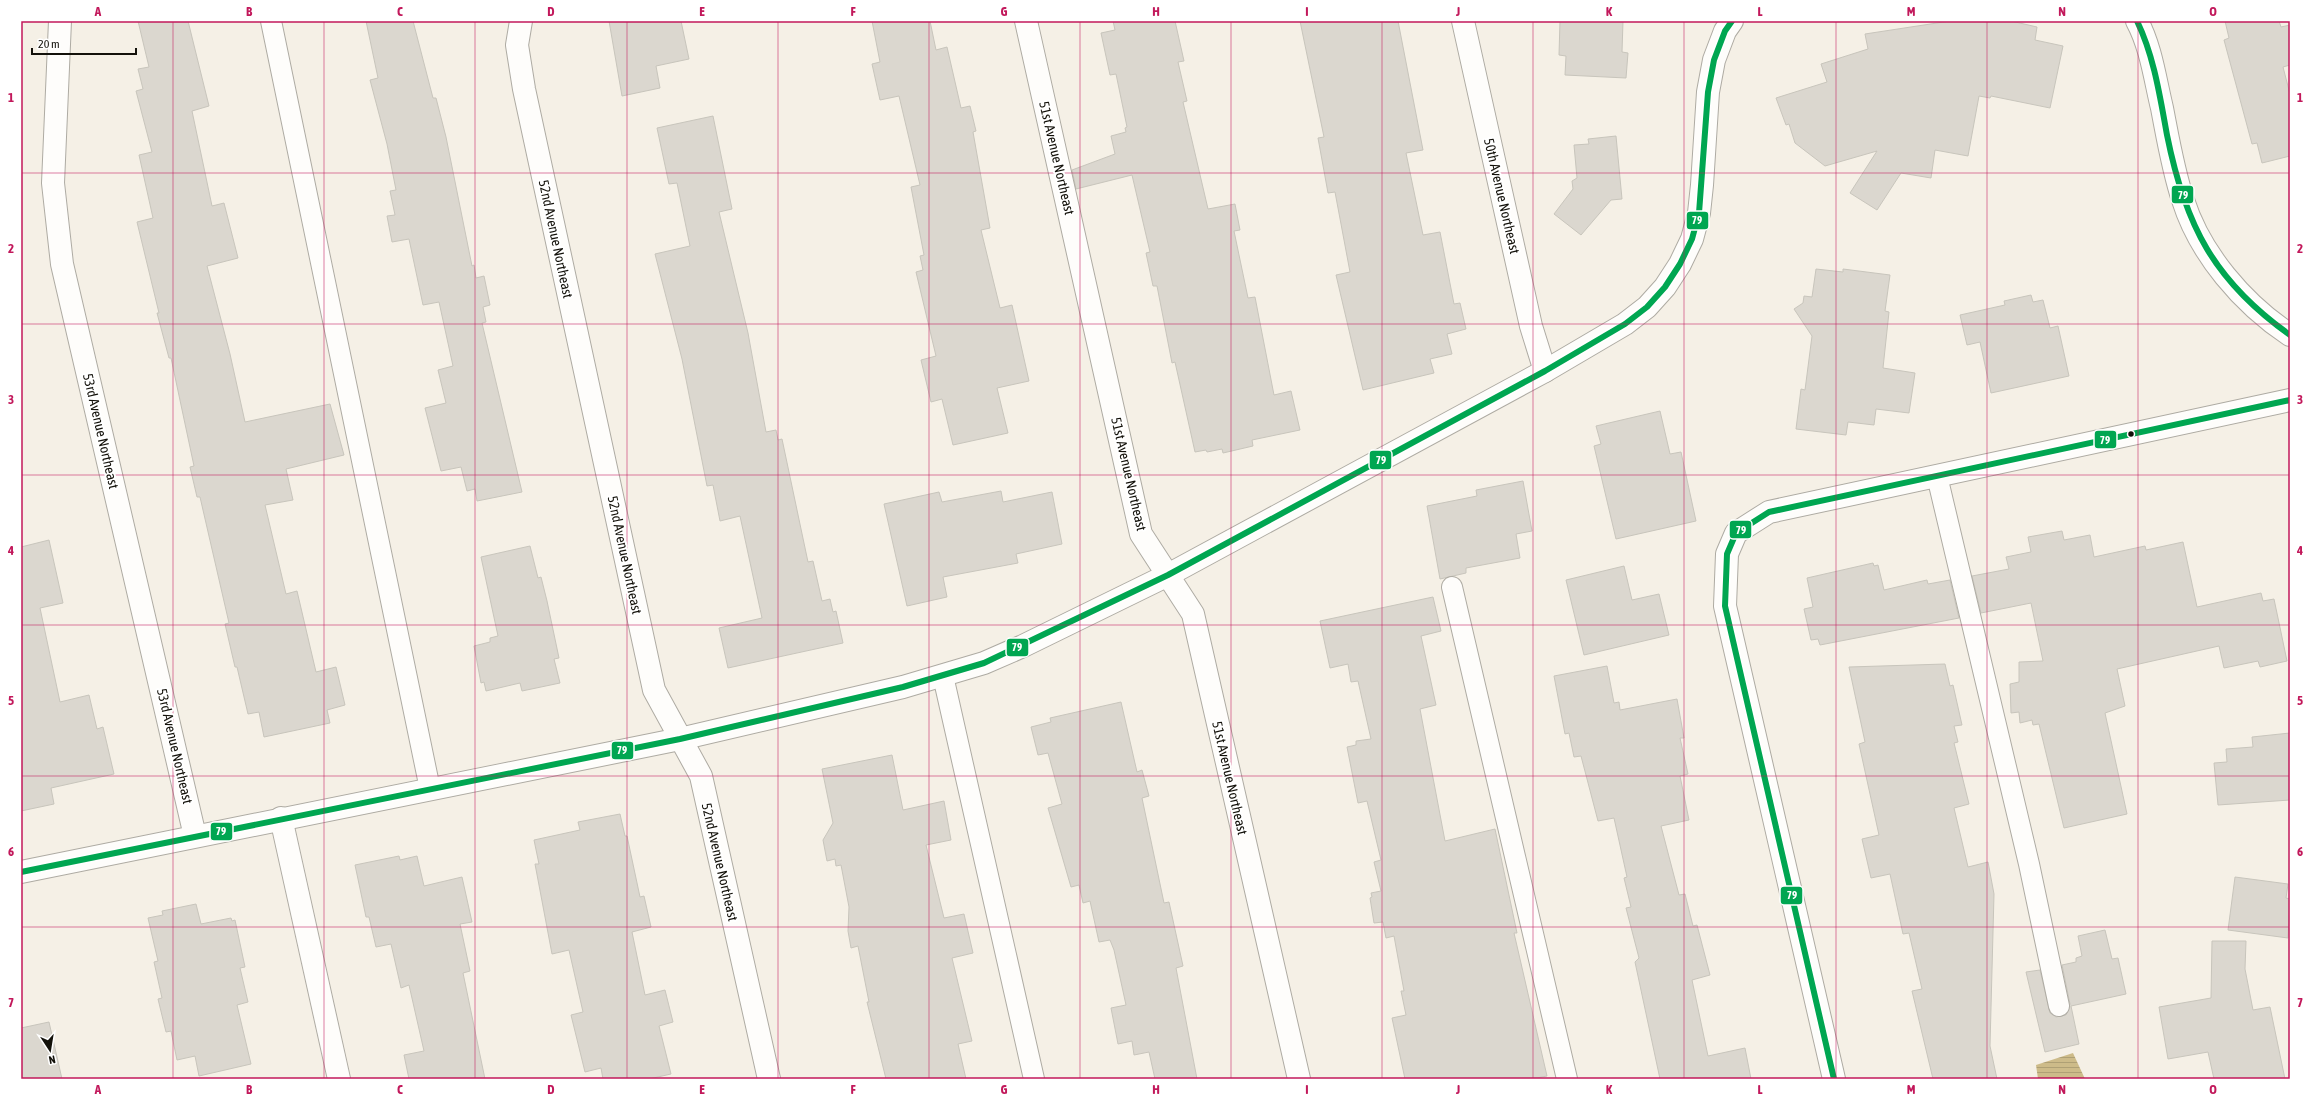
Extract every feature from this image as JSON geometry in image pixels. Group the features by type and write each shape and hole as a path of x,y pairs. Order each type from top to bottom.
{"street":[{"name":"53rd Avenue Northeast","path":"60,21 53,183 62,264 195,836"},
{"name":"52nd Avenue Northeast","path":"521,21 517,45 524,89 654,690 701,776 769,1079"},
{"name":"51st Avenue Northeast","path":"1026,21 1141,534 1192,614 1299,1079"},
{"name":"50th Avenue Northeast","path":"1463,21 1531,326 1545,370"},
{"path":"21,872 282,818 680,739 943,676 984,663 1023,646 1168,575 1545,370 1630,320 1647,307 1680,264 1692,239 1699,212 1708,92 1714,60 1725,31 1732,21"},
{"path":"2137,21 2151,61 2183,200 2195,228 2220,269 2241,296 2259,313 2290,335"},
{"path":"1834,1079 1725,606 1727,554 1736,533 1769,512 2290,400"},
{"path":"282,818 339,1079"}],"lane":[{"path":"270,21 430,789"},
{"path":"1938,476 2029,864 2059,1006"},
{"path":"1452,587 1567,1079"},
{"path":"943,676 1034,1079"}],"shaded area":[{"path":"2073,1053 2085,1079 2038,1079 2036,1065"}],"building":[{"path":"138,21 188,21 209,106 192,111 212,206 224,203 238,258 207,266 230,354 245,422 330,404 344,455 286,469 293,500 265,505 286,594 297,591 316,672 336,667 345,705 327,710 330,723 264,737 259,712 248,714 237,667 235,667 225,624 229,623 200,497 197,497 190,467 194,466 171,358 169,358 157,313 159,313 137,222 153,218 139,155 152,152 136,91 143,89 138,69 149,67"},
{"path":"366,21 413,21 433,98 436,98 446,137 472,266 474,265 476,278 484,276 490,305 483,307 486,322 482,323 522,492 477,501 475,489 467,491 461,467 441,471 425,408 446,403 438,370 453,366 439,302 423,305 409,239 392,242 387,216 395,215 390,191 396,190 387,144 370,80 378,78"},
{"path":"609,21 681,21 689,59 656,66 660,88 622,96"},
{"path":"872,21 930,21 936,50 947,47 961,108 970,106 976,131 973,132 990,228 981,230 1000,308 1012,305 1029,381 997,388 1008,433 953,445 942,399 931,402 921,360 936,356 916,272 923,270 920,256 924,255 911,187 920,185 899,96 880,100 872,64 880,62"},
{"path":"1113,21 1175,21 1184,61 1178,62 1187,101 1183,102 1208,209 1235,204 1240,230 1234,231 1248,298 1255,297 1274,395 1291,391 1300,430 1252,440 1253,446 1223,453 1222,449 1207,452 1206,450 1195,452 1175,362 1172,363 1157,286 1153,286 1146,253 1150,252 1132,175 1076,189 1072,170 1115,154 1111,136 1126,132 1125,128 1127,127 1116,74 1110,75 1101,33 1115,30"},
{"path":"1300,21 1398,21 1423,150 1406,153 1423,235 1440,232 1454,304 1460,303 1466,329 1447,334 1452,354 1430,359 1434,373 1363,390 1336,275 1350,272 1335,192 1328,193 1318,138 1324,137"},
{"path":"1560,21 1623,21 1622,52 1628,53 1626,78 1565,75 1566,56 1559,55"},
{"path":"1950,21 2011,21 2037,27 2035,40 2063,46 2050,108 1991,96 1990,98 1979,96 1968,156 1935,150 1931,178 1901,173 1877,210 1850,193 1877,151 1825,166 1795,143 1789,124 1786,125 1776,98 1827,82 1821,64 1868,49 1865,34"},
{"path":"2225,21 2279,21 2281,27 2290,25 2290,65 2283,67 2290,94 2290,156 2262,163 2257,143 2252,144 2224,40 2229,38"},
{"path":"713,116 732,209 719,212 748,333 766,432 776,430 778,440 782,439 808,562 813,561 822,601 830,599 833,612 836,611 843,643 728,668 719,628 762,618 740,516 720,521 713,485 707,486 682,359 655,254 690,246 677,183 669,184 657,128"},
{"path":"1616,136 1622,199 1611,200 1581,235 1554,214 1573,189 1572,181 1577,178 1574,145 1589,144 1588,139"},
{"path":"1816,269 1843,272 1843,269 1890,275 1885,311 1889,312 1883,368 1915,373 1909,413 1876,409 1874,425 1848,422 1846,435 1796,429 1801,389 1805,390 1812,336 1794,309 1803,303 1804,296 1812,297"},
{"path":"2031,295 2033,302 2043,300 2050,328 2058,326 2069,376 1991,393 1980,342 1967,345 1960,315 2005,305 2004,301"},
{"path":"1660,411 1670,454 1681,452 1696,521 1616,539 1594,446 1601,444 1596,426"},
{"path":"1523,481 1532,531 1516,534 1520,558 1466,568 1466,573 1440,579 1427,506 1477,496 1476,490"},
{"path":"1001,491 1003,502 1052,492 1062,544 1016,554 1018,563 943,577 947,597 907,606 884,504 939,492 942,502"},
{"path":"2062,531 2064,540 2090,535 2094,557 2145,546 2146,550 2183,542 2197,607 2261,593 2263,601 2274,599 2287,661 2260,667 2258,661 2224,668 2219,646 2117,669 2125,706 2105,713 2127,814 2064,828 2039,724 2033,725 2032,720 2020,723 2019,712 2011,713 2010,684 2019,682 2019,662 2043,661 2031,603 1981,613 1972,576 2009,569 2006,557 2031,552 2028,537"},
{"path":"49,540 63,603 40,608 60,702 89,695 97,729 103,727 114,774 51,788 54,804 21,811 21,547"},
{"path":"530,546 538,578 541,577 547,601 559,658 554,659 560,683 522,691 520,683 486,691 484,682 481,683 474,646 490,642 490,638 498,636 481,557"},
{"path":"1873,563 1874,566 1878,565 1884,590 1927,580 1928,584 1950,580 1959,618 1820,645 1818,639 1811,640 1804,609 1813,607 1807,578"},
{"path":"1624,566 1632,600 1659,594 1669,635 1584,655 1566,580"},
{"path":"1433,597 1441,631 1421,636 1436,705 1420,709 1445,841 1495,829 1517,933 1514,933 1547,1076 1531,1079 1405,1079 1392,1018 1406,1015 1401,991 1404,991 1394,936 1386,938 1383,922 1374,923 1370,898 1372,897 1371,893 1381,891 1374,862 1381,860 1367,801 1358,803 1347,747 1356,745 1356,741 1371,739 1358,681 1351,682 1348,664 1330,668 1320,621"},
{"path":"1945,664 1950,686 1953,685 1962,725 1954,726 1958,742 1954,743 1969,804 1954,808 1968,867 1988,862 1994,894 1990,1046 1997,1079 1933,1079 1912,991 1922,989 1909,933 1903,934 1890,874 1871,878 1862,839 1879,835 1859,744 1865,742 1849,667"},
{"path":"1607,666 1614,703 1619,702 1620,710 1677,699 1684,738 1680,738 1688,774 1680,776 1689,820 1661,826 1679,895 1685,894 1693,926 1697,925 1710,975 1692,980 1708,1056 1745,1048 1751,1079 1660,1079 1635,962 1639,958 1626,908 1631,907 1624,878 1627,877 1614,818 1598,821 1581,756 1574,757 1569,733 1565,734 1554,676"},
{"path":"1121,702 1137,772 1142,770 1149,796 1142,798 1164,903 1169,902 1183,966 1176,968 1197,1079 1155,1079 1149,1052 1134,1055 1132,1041 1118,1044 1111,1008 1126,1005 1114,950 1110,940 1099,942 1090,901 1083,903 1079,885 1071,887 1048,808 1062,804 1048,753 1038,755 1031,727 1051,722 1050,718"},
{"path":"2290,733 2290,800 2218,805 2214,763 2227,762 2226,749 2253,747 2252,737"},
{"path":"892,755 903,810 944,801 951,840 926,845 944,918 964,914 973,953 952,958 972,1041 958,1044 966,1079 886,1079 867,1002 869,1002 858,946 851,948 848,931 849,907 841,865 836,866 835,859 827,861 823,840 833,823 822,769"},
{"path":"620,814 625,836 627,836 640,897 644,896 651,927 632,932 645,995 665,990 673,1022 659,1026 671,1074 649,1079 603,1079 601,1068 585,1072 571,1015 583,1012 569,950 552,954 535,864 539,864 534,840 580,830 578,822"},
{"path":"399,856 400,860 417,856 424,886 462,877 472,922 460,924 470,971 463,973 485,1079 409,1079 404,1055 424,1051 409,985 401,988 391,944 376,947 369,917 366,917 355,865"},
{"path":"2235,877 2288,884 2286,898 2290,899 2288,938 2228,930"},
{"path":"196,904 201,924 231,918 232,921 235,920 245,967 240,968 248,1002 237,1005 251,1064 199,1076 195,1056 177,1060 171,1031 166,1032 158,999 162,998 154,962 158,961 148,918 163,915 162,911"},
{"path":"2105,930 2112,959 2118,958 2126,994 2071,1006 2079,1044 2045,1052 2026,972 2040,970 2050,1013 2056,1017 2066,1015 2070,1004 2062,965 2076,962 2076,958 2082,956 2078,936"},
{"path":"2212,941 2246,941 2245,969 2253,1010 2270,1007 2285,1079 2214,1079 2208,1052 2168,1059 2159,1007 2211,998"},
{"path":"49,1022 62,1079 21,1079 21,1028"}],"transit line":[{"name":"79","path":"21,872 680,739 903,687 984,663 1168,575 1545,371 1625,324 1647,307 1665,287 1680,264 1692,239 1699,213 1708,92 1714,60 1725,31 1732,21"},
{"name":"79","path":"2137,21 2152,62 2174,167 2183,197 2194,224 2222,272 2241,294 2264,315 2290,335"},
{"name":"79","path":"1834,1079 1725,606 1727,554 1736,533 1769,512 2290,400"}]}
